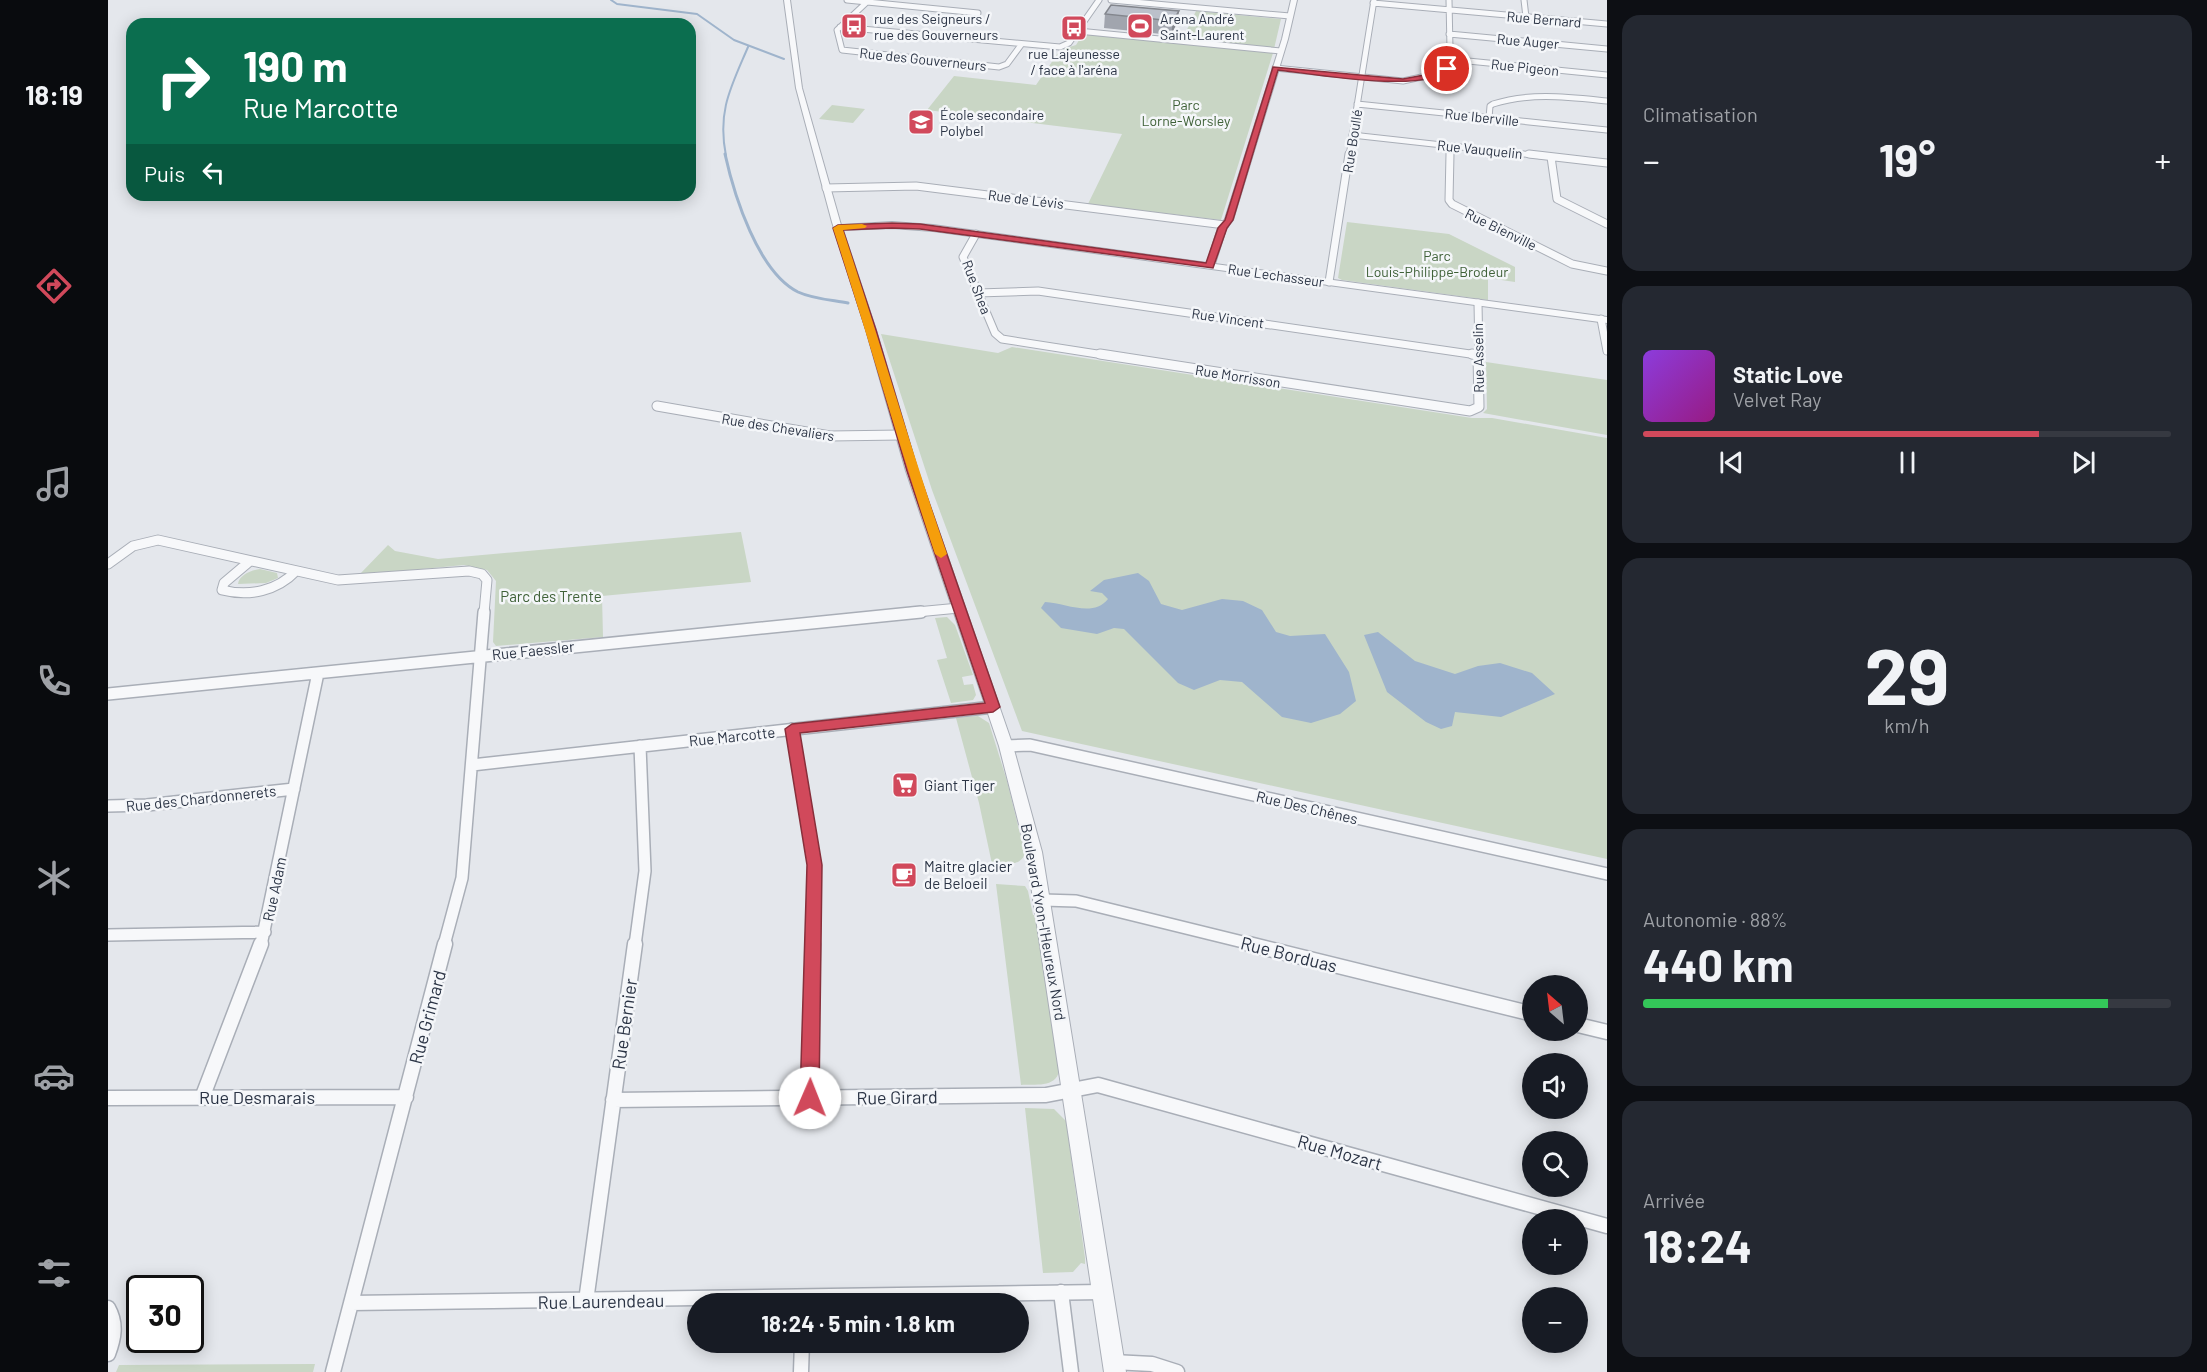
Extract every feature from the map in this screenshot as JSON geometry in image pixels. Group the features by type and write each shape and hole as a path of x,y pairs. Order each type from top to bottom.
{"street":[{"name":"Boulevard Yvon-l'Heureux Nord","path":"787,0 799,88 826,188 871,330 901,435 1006,746 1024,810 1044,900 1114,1367"},
{"path":"847,0 978,13"},
{"path":"942,9 951,0"},
{"path":"840,27 1060,47 1068,45 1099,0"},
{"path":"1111,0 1290,16"},
{"path":"1210,266 1229,220 1281,51 1294,0"},
{"path":"1275,68 1408,81 1445,72 1448,59 1449,0"},
{"path":"1524,0 1526,17"},
{"path":"840,27 867,2"},
{"name":"Rue Bernard","path":"1374,2 1607,24"},
{"name":"Rue Boullé","path":"1329,282 1374,2"},
{"name":"Rue des Gouverneurs","path":"840,27 837,33 840,49 844,51 992,67 1007,64 1021,45"},
{"path":"1078,31 1281,51"},
{"name":"Rue Auger","path":"1449,34 1607,49"},
{"name":"Rue Pigeon","path":"1448,59 1607,75"},
{"path":"1489,118 1491,105 1526,96 1543,95 1607,101"},
{"name":"Rue Iberville","path":"1357,104 1607,130"},
{"name":"Rue Vauquelin","path":"1352,135 1607,164"},
{"name":"Rue Bienville","path":"1450,146 1449,200 1452,204 1572,264 1607,271"},
{"path":"1551,157 1557,199 1607,224"},
{"name":"Rue de Lévis","path":"826,188 916,186 1225,225"},
{"name":"Rue Lechasseur","path":"838,228 907,226 976,234 1604,320"},
{"name":"Rue Shea","path":"976,234 963,256 995,333 1002,339"},
{"name":"Rue Vincent","path":"978,293 1038,291 1477,355"},
{"name":"Rue Asselin","path":"1474,410 1479,406 1478,303"},
{"path":"1604,320 1607,351"},
{"name":"Rue Morrisson","path":"1002,339 1453,409 1474,410"},
{"name":"Rue des Chevaliers","path":"657,406 830,436 901,435"},
{"path":"108,564 133,546 154,540 296,571"},
{"path":"250,561 222,585 222,590 231,592 271,589 279,586 296,571"},
{"name":"Rue Grimard","path":"296,571 349,581 461,571 480,573 486,578 487,583 462,878 333,1372"},
{"name":"Rue Faessler","path":"108,694 959,608"},
{"name":"Rue Adam","path":"202,1098 265,932 318,673"},
{"name":"Rue Marcotte","path":"472,765 993,707"},
{"path":"792,729 815,865 810,1098"},
{"name":"Rue Des Chênes","path":"1006,746 1030,745 1607,874"},
{"name":"Rue Bernier","path":"586,1301 645,871 640,746"},
{"name":"Rue des Chardonnerets","path":"108,806 147,805 294,789"},
{"name":"Rue Borduas","path":"1044,900 1076,901 1522,1011"},
{"path":"108,935 265,932"},
{"path":"1588,1027 1607,1032"},
{"name":"Rue Mozart","path":"1072,1089 1098,1085 1607,1226"},
{"name":"Rue Girard","path":"613,1100 1046,1095 1072,1089"},
{"name":"Rue Desmarais","path":"108,1098 406,1097"},
{"path":"1061,1292 1071,1372"},
{"name":"Rue Laurendeau","path":"1029,1293 1102,1292"},
{"name":"Rue Laurendeau","path":"351,1303 687,1301"},
{"path":"108,1308 113,1317 115,1330 108,1353"},
{"path":"801,1372 802,1353"},
{"path":"1114,1367 1152,1364 1177,1372"}],"green space":[{"path":"1196,11 1281,19 1274,49 1182,40"},
{"name":"Parc Lorne-Worsley","path":"1083,34 1273,53 1221,220 1088,204 1122,134 927,110 954,76 1036,85 1060,50 1076,45"},
{"path":"832,105 865,109 853,123 819,119"},
{"name":"Parc Louis-Philippe-Brodeur","path":"1347,222 1449,234 1515,267 1515,282 1488,278 1488,300 1342,280 1338,278"},
{"path":"881,334 998,353 1012,347 1472,418 1492,418 1607,438 1607,859 1022,731 932,490"},
{"path":"1486,362 1607,380 1607,435 1483,413 1487,409"},
{"name":"Parc des Trente","path":"741,532 751,582 602,596 603,637 496,646 493,642 496,581 487,570 464,565 359,575 388,545 395,551 438,559"},
{"path":"260,569 277,573 278,578 266,583 238,584 246,574"},
{"path":"947,617 955,625 973,675 962,677 964,685 973,684 976,695 973,700 951,703 937,660 947,658 935,618"},
{"path":"978,716 989,723 1007,781 1025,854 1016,863 992,864 979,803 956,718"},
{"path":"996,884 1025,886 1033,915 1036,915 1059,1071 1054,1080 1049,1083 1021,1085"},
{"path":"1025,1108 1054,1109 1066,1121 1085,1258 1085,1264 1081,1263 1073,1272 1043,1273"},
{"path":"315,1364 313,1372 116,1372 119,1365"}],"water":[{"path":"1138,573 1149,581 1161,604 1182,610 1222,599 1243,601 1262,610 1276,632 1290,636 1325,634 1349,672 1356,701 1340,714 1311,723 1282,717 1242,682 1220,680 1194,690 1178,683 1124,629 1114,628 1097,634 1061,628 1041,608 1045,602 1087,609 1095,608 1108,599 1102,593 1090,591 1104,580"},
{"path":"1378,632 1415,661 1455,674 1478,666 1500,663 1532,673 1555,694 1501,717 1455,712 1452,726 1441,729 1426,722 1387,692 1364,635"}],"building":[{"path":"1111,5 1179,11 1173,21 1105,14"}],"waterway":[{"path":"611,0 617,4 697,14 734,40 784,59"},
{"path":"726,156 723,126 727,100 748,47"},
{"path":"725,154 750,231 771,268 784,282 798,292 816,298 848,303"}],"slow traffic":[{"path":"862,226 838,228 871,330 901,435 941,554"}],"place":[{"name":"rue des Seigneurs / rue des Gouverneurs","path":"854,26"},
{"name":"Arena André Saint-Laurent","path":"1140,26"},
{"name":"rue Lajeunesse / face à l'aréna","path":"1074,28"},
{"name":"École secondaire Polybel","path":"921,122"},
{"name":"Giant Tiger","path":"905,785"},
{"name":"Maitre glacier de Beloeil","path":"904,875"}],"route":[{"path":"810,1098 815,865 792,729 993,707 912,471 871,330 838,228 892,225 920,227 1210,266 1223,228 1229,220 1275,68 1403,81 1443,73 1447,69"}]}
